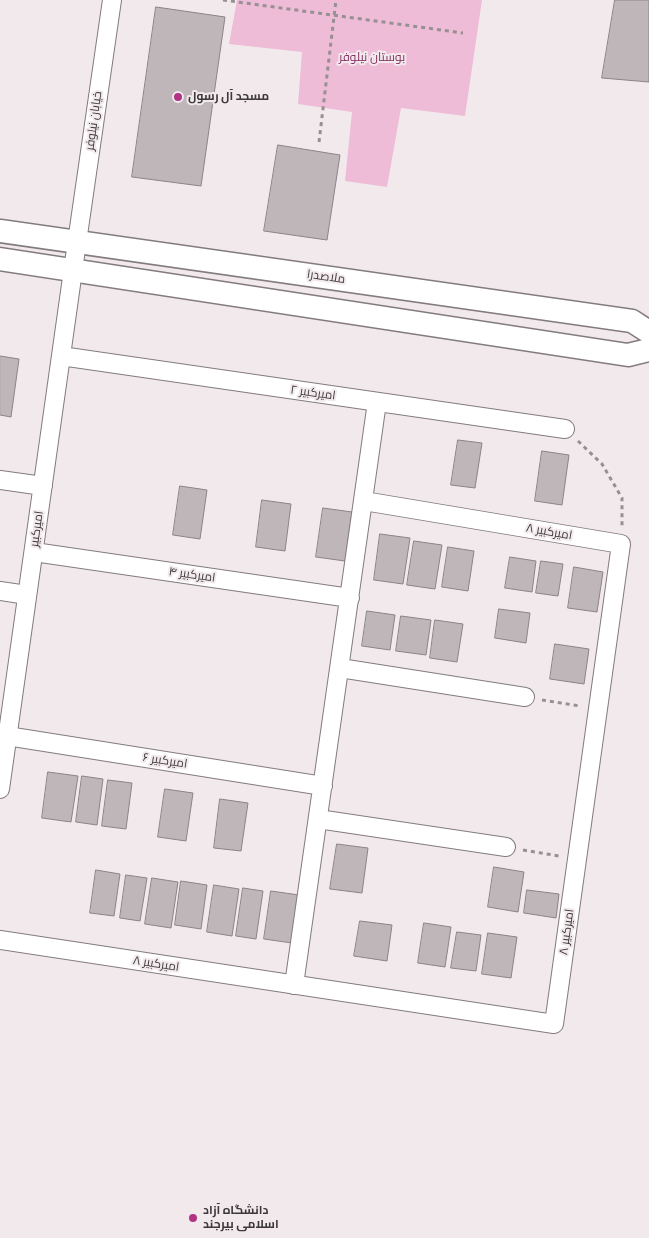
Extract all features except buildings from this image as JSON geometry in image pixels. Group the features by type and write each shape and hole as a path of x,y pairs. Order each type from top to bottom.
{"street":[{"name":"خیابان نیلوفر","path":"74,269 112,0"},
{"name":"ملاصدرا","path":"0,231 632,321 649,332"},
{"path":"0,258 628,355 649,350"},
{"name":"امیرکبیر","path":"0,788 2,762 74,269"},
{"name":"امیرکبیر ۲","path":"61,356 565,429"},
{"path":"294,985 377,402"},
{"path":"0,480 43,486"},
{"name":"امیرکبیر ۸","path":"0,940 554,1024 621,544 364,501"},
{"name":"امیرکبیر ۴","path":"34,552 350,598"},
{"path":"0,591 27,595"},
{"path":"340,668 525,697"},
{"name":"امیرکبیر ۶","path":"7,736 323,786"},
{"path":"318,819 506,847"}],"path":[{"path":"222,0 463,33"},
{"path":"319,142 336,0"},
{"path":"565,429 602,464 622,498 621,544"},
{"path":"525,697 598,708"},
{"path":"506,847 577,859"}],"green space":[{"name":"بوستان نیلوفر","path":"237,0 482,0 465,116 401,108 387,187 345,181 352,112 298,104 302,52 229,44"}],"place":[{"name":"مسجد آل رسول","path":"178,97"},
{"name":"دانشگاه آزاد اسلامی بیرجند","path":"193,1218"}]}
